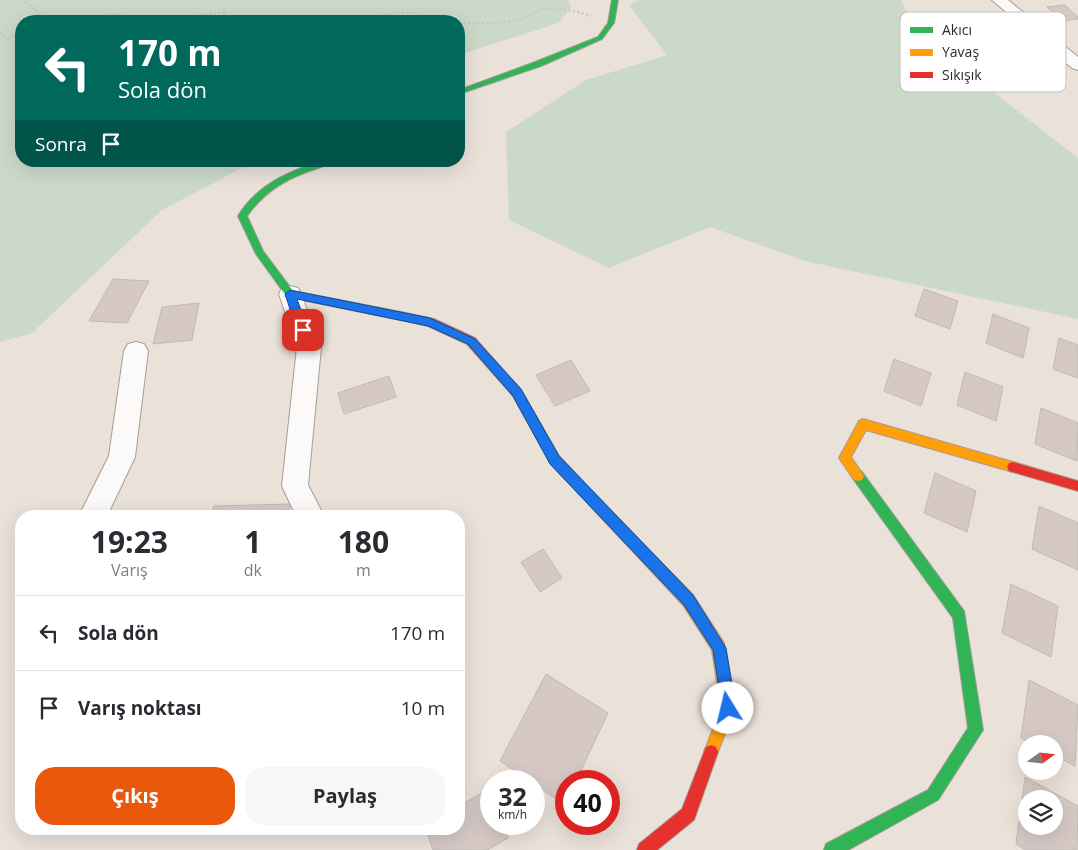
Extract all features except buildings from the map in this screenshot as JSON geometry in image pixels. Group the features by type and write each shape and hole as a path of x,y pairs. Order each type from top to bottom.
{"street":[{"path":"465,90 538,64 600,38 608,26 615,0"},
{"path":"1000,0 1015,12"},
{"path":"1066,54 1078,64"},
{"path":"307,510 295,486 309,347 290,294 259,252 242,216 250,200 266,186 314,167"},
{"path":"290,294 430,322 471,342 517,393 555,460 688,600 719,648 728,708 688,814 644,850"},
{"path":"96,510 122,457 136,351"},
{"path":"832,850 933,795 976,730 959,616 845,458 863,424 1078,486"}],"path":[{"path":"21,0 43,15"},
{"path":"465,23 498,23 522,19 544,8 560,12 585,12 608,26"},
{"path":"200,15 226,12 222,15"},
{"path":"385,15 394,12 415,13 416,15"},
{"path":"0,33 7,38 15,37"}],"green space":[{"path":"0,0 568,0 571,8 558,23 465,53 465,15 15,15 15,167 244,167 162,210 32,333 0,342"},
{"path":"639,0 901,0 906,12 900,12 900,92 993,92 1078,158 1078,319 805,261 710,227 609,268 509,220 506,132 586,80 667,55 629,5"}],"traffic: fast":[{"path":"465,90 538,64 600,38 611,23 615,0"},
{"path":"313,167 280,180 269,187 260,194 242,216 259,252 290,294 401,316"},
{"path":"832,850 933,795 976,730 959,616 858,476"}],"traffic: slow":[{"path":"858,476 845,458 863,424 1013,467"},
{"path":"586,493 688,600 719,648 728,708 711,752"}],"traffic: jam":[{"path":"401,316 430,322 471,341 517,393 555,460 586,493"},
{"path":"1013,467 1078,486"},
{"path":"645,850 688,814 711,752"}],"route":[{"path":"303,330 290,294 430,322 471,342 517,393 555,460 688,600 719,648 728,708"}]}
